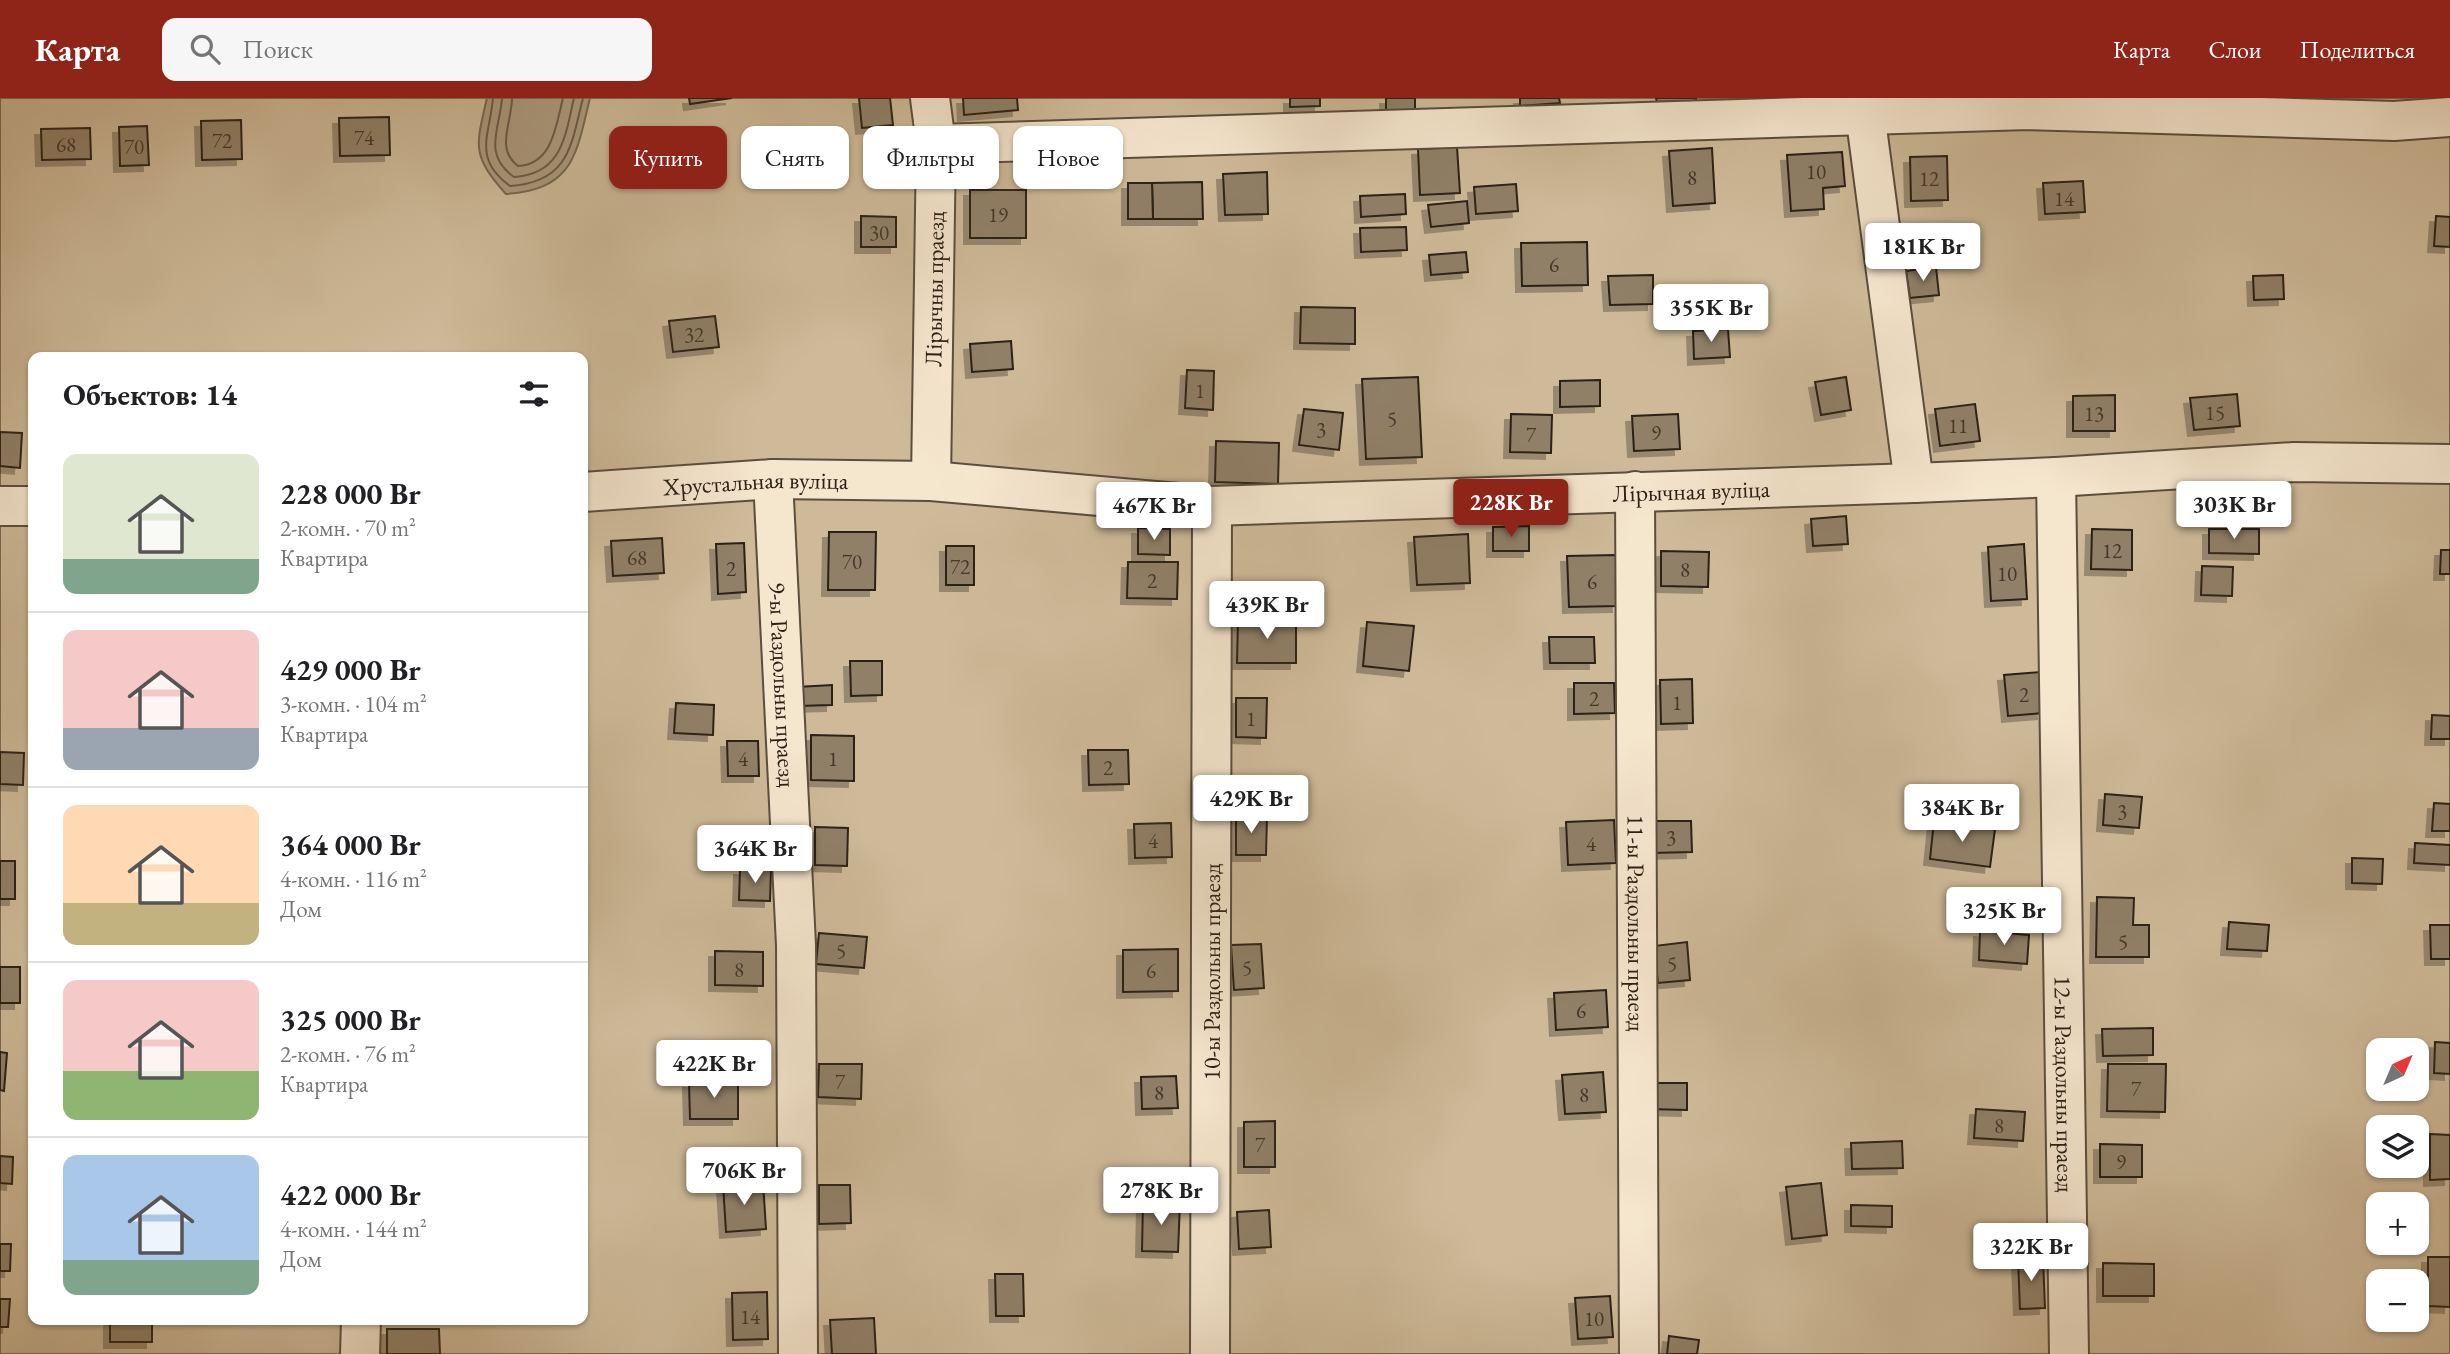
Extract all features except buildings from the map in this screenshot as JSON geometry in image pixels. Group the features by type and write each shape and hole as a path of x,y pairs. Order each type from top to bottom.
{"street":[{"name":"Лірычны праезд","path":"930,98 934,126"},
{"path":"1864,106 1914,483"},
{"path":"999,141 1864,106 2394,121 2450,117"},
{"name":"Лірычны праезд","path":"931,481 935,189"},
{"name":"Лірычная вуліца","path":"931,481 1212,506 1914,483 2294,462 2450,464"},
{"name":"12-ы Раздольны праезд","path":"2056,477 2069,1354"},
{"name":"Хрустальная вуліца","path":"588,492 774,479 931,481"},
{"name":"9-ы Раздольны праезд","path":"774,479 796,945 798,1354"},
{"name":"11-ы Раздольны праезд","path":"1635,491 1639,1354"},
{"path":"0,506 28,506"},
{"name":"10-ы Раздольны праезд","path":"1210,1354 1212,506"},
{"path":"360,1354 361,1325"}],"shaded area":[{"path":"0,98 2450,98 2450,1354 0,1354"}],"water":[{"path":"487,98 590,98 575,152 559,176 546,185 529,191 506,194 487,169 479,149 480,128"}]}
